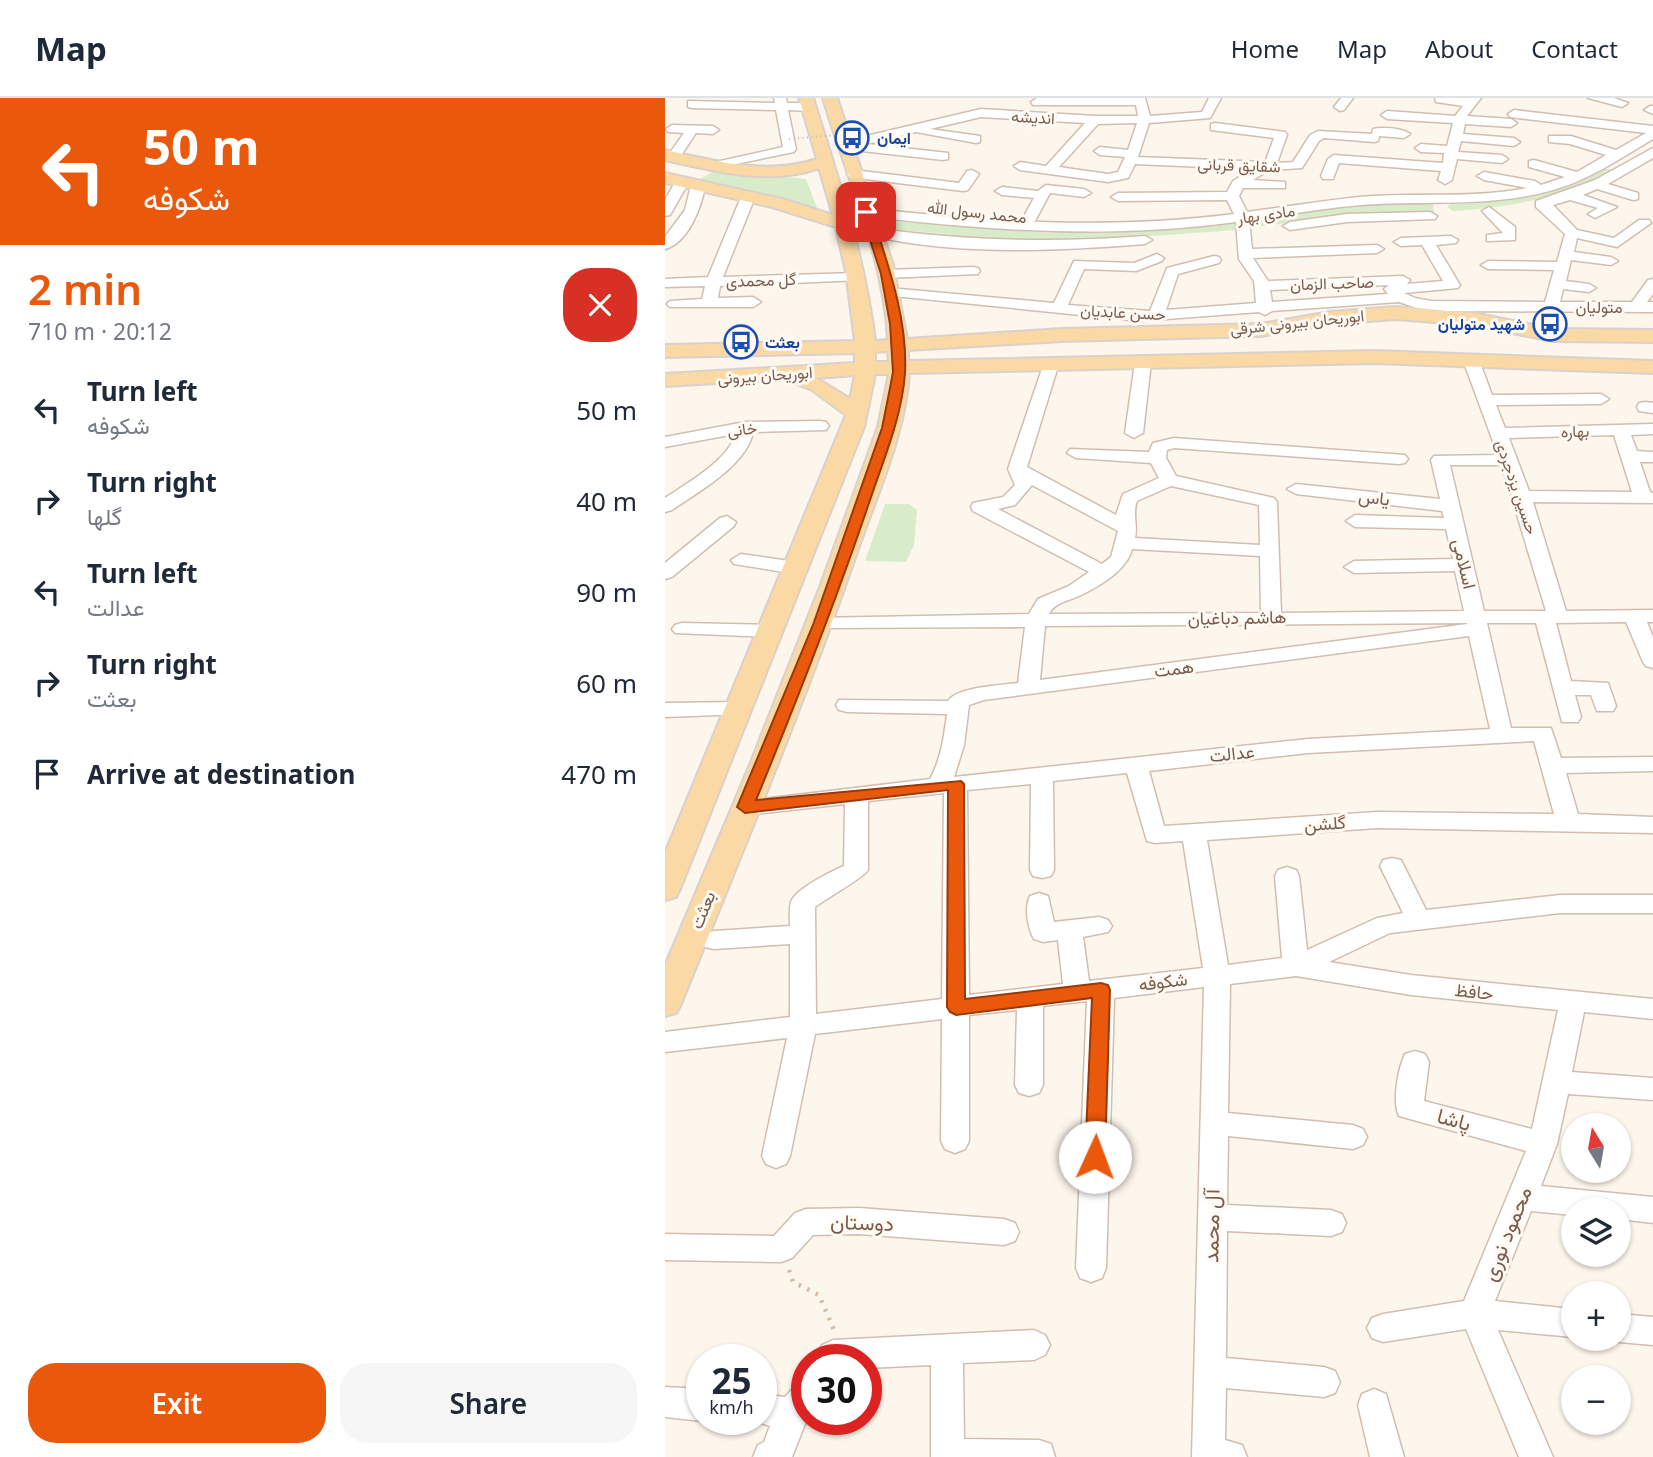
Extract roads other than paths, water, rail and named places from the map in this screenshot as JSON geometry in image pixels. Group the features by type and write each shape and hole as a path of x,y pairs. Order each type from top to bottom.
{"main road":[{"name":"بعثت","path":"665,1004 821,622 888,428 897,356 887,283 854,174 847,139 815,101"},
{"path":"665,889 857,413 865,358 857,276 825,160 815,101"},
{"path":"669,156 787,173 807,169 825,160"},
{"path":"690,184 717,165"},
{"path":"665,178 817,213 841,223"},
{"name":"ابوریحان بیرونی شرقی","path":"1653,336 1553,335 1419,310 1359,314 1261,330 944,341 920,336 897,356 918,374 937,366 1143,363 1289,357 1653,367"},
{"path":"804,349 833,338 848,329 862,315"},
{"path":"1086,335 1077,345 1079,352 1100,362"},
{"name":"ابوریحان بیرونی","path":"673,351 804,349 865,358"},
{"path":"669,380 690,373 696,363 694,356 673,351"},
{"path":"865,358 897,356"},
{"name":"ابوریحان بیرونی","path":"669,380 785,373 865,358"},
{"path":"785,373 820,386 857,413"}],"street":[{"path":"1215,98 1211,113 1218,119 1215,129 1281,135 1268,164 1235,190"},
{"path":"1372,140 1398,98"},
{"path":"1594,98 1622,103"},
{"path":"963,116 981,99"},
{"path":"1020,166 1108,178 1123,175 1145,119 1140,99 1062,103 1023,101"},
{"path":"1440,99 1469,108 1510,115 1653,132"},
{"path":"691,104 815,101"},
{"path":"717,165 789,149 780,102"},
{"path":"1510,115 1516,105 1555,108"},
{"path":"1387,115 1469,108"},
{"path":"1442,200 1450,152 1469,108"},
{"name":"اندیشه","path":"847,139 915,130 981,113 1095,120 1211,113"},
{"name":"شقایق قربانی","path":"1100,151 1297,165 1314,138 1322,134 1329,117"},
{"path":"1049,170 1095,120"},
{"path":"672,130 713,130"},
{"path":"669,156 692,130"},
{"path":"915,130 976,139"},
{"name":"مادی بهار","path":"867,214 961,243 1070,246 1246,226 1324,205 1510,195 1549,187 1578,177 1653,132"},
{"path":"1322,134 1372,140 1404,134"},
{"path":"847,139 943,156"},
{"path":"1553,139 1571,140 1618,155"},
{"path":"1324,205 1333,159 1450,152 1514,142"},
{"path":"1420,148 1502,159"},
{"path":"1492,238 1510,237 1510,230 1482,212 1572,196 1598,185 1652,153"},
{"path":"1178,156 1179,178"},
{"path":"1574,160 1596,167"},
{"path":"1534,164 1578,177"},
{"path":"854,174 963,187 972,174"},
{"path":"1484,176 1549,187"},
{"path":"665,212 690,184 697,197 684,225 665,245"},
{"path":"1118,197 1280,185"},
{"path":"1598,185 1633,196"},
{"path":"1030,218 1047,189 1084,193"},
{"path":"1235,190 1246,226 1245,254 1261,286 1265,310"},
{"path":"1002,191 1044,195"},
{"path":"1572,196 1609,207 1595,214"},
{"path":"709,303 714,281 748,197"},
{"path":"1543,203 1573,233 1616,243 1644,223"},
{"name":"مادی بهار","path":"867,214 976,225 1042,228 1246,226"},
{"name":"محمد رسول الله","path":"867,214 1030,218 1069,218 1091,214"},
{"name":"مادی بهار","path":"1276,228 1347,218 1443,216"},
{"path":"1554,294 1573,233"},
{"path":"1401,242 1451,240"},
{"path":"1399,298 1391,289 1453,285 1427,241"},
{"path":"1245,254 1377,249"},
{"path":"1059,309 1079,264 1136,267 1157,258"},
{"path":"1156,316 1172,271 1214,260"},
{"path":"1488,265 1564,260 1611,261"},
{"path":"887,283 973,271"},
{"name":"گل محمدی","path":"665,283 857,276"},
{"name":"صاحب الزمان","path":"1261,286 1403,280"},
{"name":"حسن عابدیان","path":"887,283 1059,309 1156,316 1399,298"},
{"path":"1636,307 1653,283"},
{"path":"1504,292 1554,294 1589,288"},
{"path":"1220,292 1221,312"},
{"name":"متولیان","path":"1399,298 1419,310 1554,294 1636,307 1653,307"},
{"path":"675,304 753,302"},
{"path":"1086,335 1083,326 1111,314"},
{"name":"حسین یزدجردی","path":"1471,360 1522,496 1551,616 1570,717"},
{"path":"1051,363 1017,469 1024,486 1009,501 981,507 1103,572"},
{"path":"1134,433 1143,363"},
{"path":"1486,400 1601,399"},
{"name":"خانی","path":"665,442 745,427 820,426"},
{"path":"665,506 715,472 742,443 745,427"},
{"path":"1522,496 1648,498 1629,456 1621,429"},
{"name":"بهاره","path":"1498,433 1653,429"},
{"path":"1169,480 1157,458 1159,447 1187,443 1399,458"},
{"path":"1076,453 1157,458"},
{"path":"1629,456 1653,457"},
{"name":"اسلامی","path":"1502,735 1440,460 1508,460"},
{"path":"1017,469 1126,536 1269,551"},
{"path":"1028,688 1035,620 1045,603 1076,590 1120,560 1126,536 1124,511 1129,498 1169,480 1268,502 1271,617"},
{"name":"یاس","path":"1296,489 1453,515"},
{"path":"1355,522 1453,515"},
{"path":"665,573 727,522"},
{"path":"741,560 796,568"},
{"path":"1354,567 1464,565"},
{"name":"هاشم دباغیان","path":"821,622 1271,617 1477,622 1551,616 1644,616"},
{"path":"1644,616 1653,662"},
{"name":"همت","path":"958,708 959,701 971,697 1477,622"},
{"path":"682,629 770,631"},
{"path":"1563,688 1600,688 1605,706"},
{"path":"847,705 958,708 947,785 956,1007 955,1141"},
{"path":"665,710 738,709"},
{"name":"عدالت","path":"745,807 1308,746 1543,733 1568,822"},
{"path":"1553,765 1653,764"},
{"name":"گلشن","path":"1136,765 1156,835 1377,820 1568,822"},
{"path":"1042,775 1042,870"},
{"path":"775,1156 803,1026 803,903 833,881 856,870 857,795"},
{"path":"1568,822 1653,825"},
{"name":"آل محمد","path":"1194,833 1217,976 1209,1455 1230,1457"},
{"path":"1392,866 1417,919"},
{"path":"1287,876 1296,966"},
{"path":"1039,902 1043,933 1099,926"},
{"name":"شکوفه","path":"665,1042 1296,966 1386,924 1417,919 1560,904 1653,904"},
{"path":"1069,928 1089,991 1091,1268"},
{"path":"714,940 802,934"},
{"name":"حافظ","path":"1296,966 1411,985 1653,1009"},
{"path":"1030,999 1030,1085"},
{"name":"محمود نوری","path":"1475,1314 1543,1144 1573,1002"},
{"name":"پاشا","path":"1415,1062 1409,1108 1543,1144"},
{"path":"1556,1082 1653,1089"},
{"path":"1214,1123 1353,1137"},
{"path":"1521,1197 1653,1210"},
{"path":"1213,1217 1331,1223"},
{"name":"دوستان","path":"782,1249 806,1222 859,1222 1004,1232"},
{"path":"665,1247 782,1249"},
{"path":"1475,1314 1536,1457 1543,1457"},
{"path":"1383,1328 1475,1314 1561,1322"},
{"path":"1631,1329 1653,1331"},
{"path":"882,1354 1034,1345"},
{"path":"947,1349 947,1455 1039,1457"},
{"path":"1210,1372 1324,1382"},
{"path":"665,1402 686,1404"},
{"path":"1374,1405 1387,1457"},
{"path":"770,1457 777,1452 786,1407"}],"place":[{"name":"ایمان","path":"852,138"},
{"name":"شهید متولیان","path":"1550,324"},
{"name":"بعثت","path":"741,342"}]}
